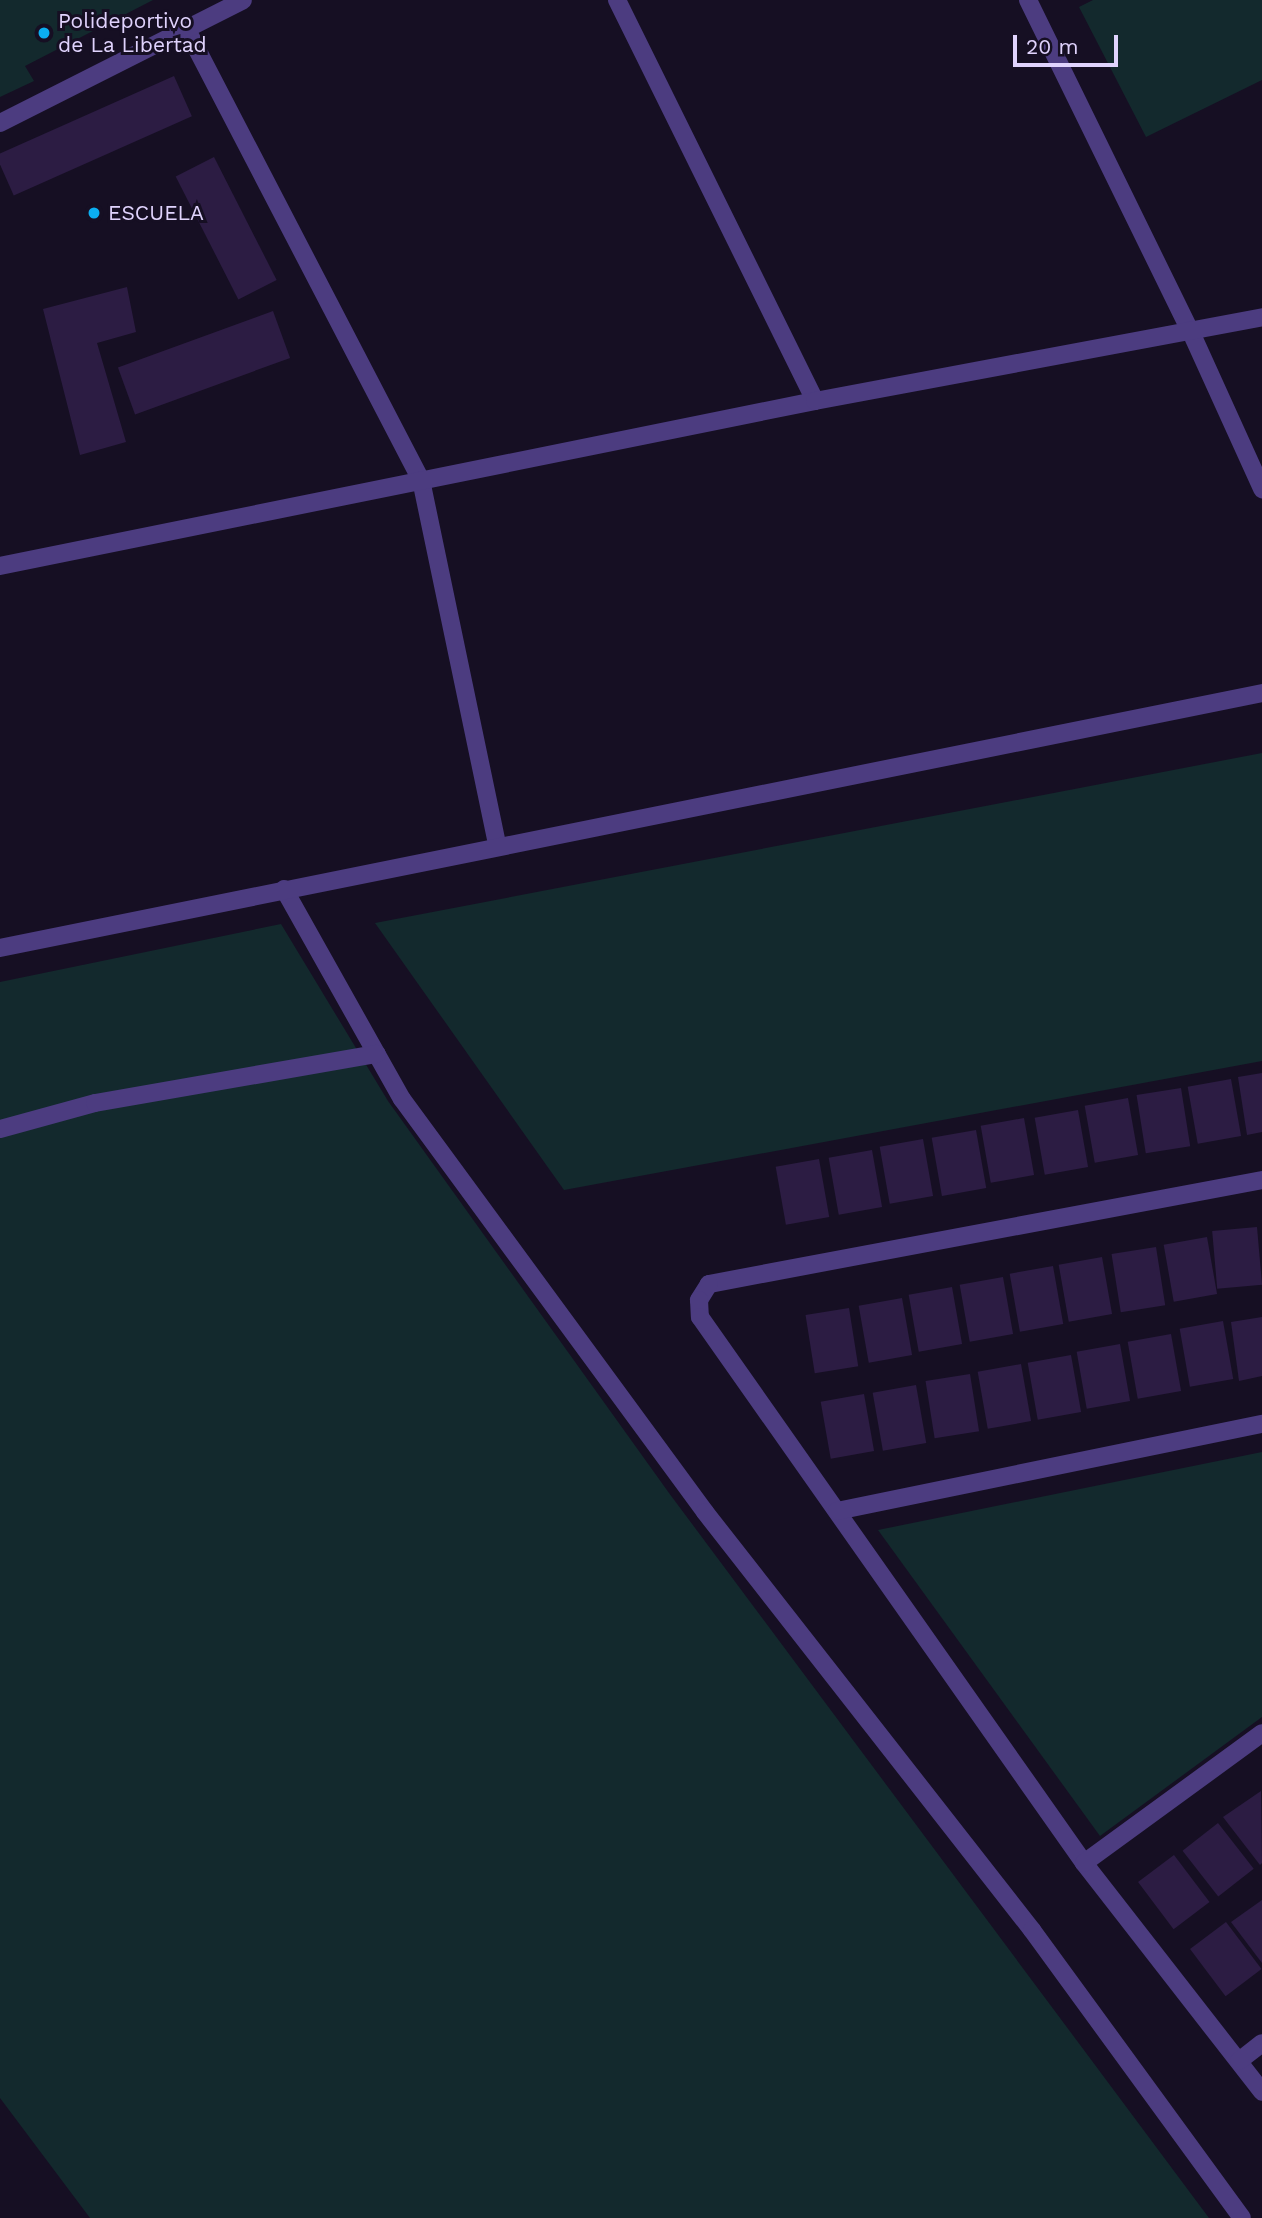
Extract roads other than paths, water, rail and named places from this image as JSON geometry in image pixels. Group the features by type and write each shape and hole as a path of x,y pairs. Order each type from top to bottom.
{"street":[{"path":"0,123 243,0"},
{"path":"617,0 815,401"},
{"path":"1028,0 1190,330 1262,489"},
{"path":"187,30 421,480 496,845"},
{"path":"0,566 815,401 1262,317"},
{"path":"0,948 496,845 1262,693"},
{"path":"284,889 402,1099 705,1513 1032,1930 1242,2218"},
{"path":"0,1129 95,1104 377,1054"},
{"path":"1262,1180 709,1284 699,1300 700,1317 1084,1863 1262,2092"},
{"path":"837,1511 1262,1424"},
{"path":"1084,1863 1262,1733"},
{"path":"1240,2061 1262,2043"}],"place":[{"name":"Polideportivo de La Libertad","path":"44,33"},
{"name":"ESCUELA","path":"94,213"}]}
